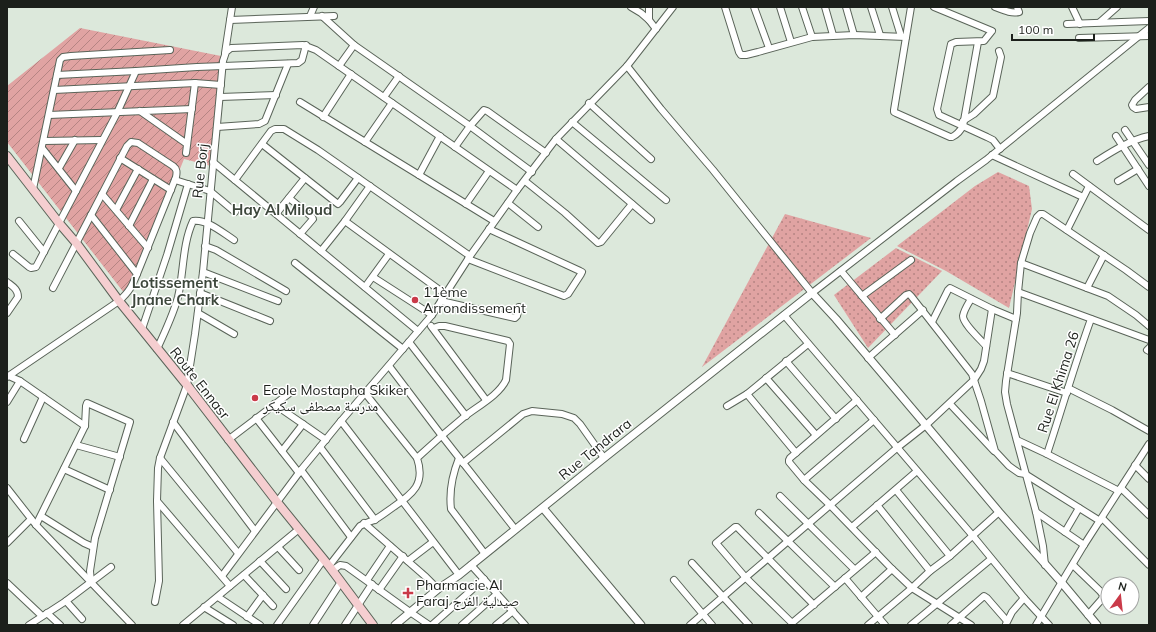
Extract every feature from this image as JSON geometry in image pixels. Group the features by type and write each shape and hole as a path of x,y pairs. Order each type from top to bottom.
{"main road":[{"name":"Route Ennasr","path":"7,156 77,244 228,440 324,559 373,625"}],"street":[{"name":"Rue Borj","path":"155,602 159,581 157,501 158,468 160,458 186,385 198,313 223,67 232,7"},
{"path":"310,16 314,7"},
{"path":"631,7 649,20 656,29"},
{"path":"649,7 649,20"},
{"path":"222,576 300,471 432,315 489,229 556,139 627,66 673,7"},
{"path":"725,7 741,55 746,55 812,37 833,35 880,35 904,37"},
{"path":"754,7 770,48"},
{"path":"780,7 792,42"},
{"path":"802,7 812,37"},
{"path":"825,7 833,35"},
{"path":"846,7 854,35"},
{"path":"871,7 880,35"},
{"path":"892,7 904,37"},
{"path":"911,7 904,37 894,112 952,137 959,132 963,123 978,42"},
{"path":"934,7 992,31 984,41 952,43 937,109 939,115 963,123 993,140 1000,149"},
{"path":"995,7 1016,13 1018,12 1017,7"},
{"path":"1073,7 1080,24"},
{"path":"1100,22 1117,7"},
{"path":"322,16 354,45 470,126 532,172"},
{"path":"230,20 334,16"},
{"path":"1067,24 1149,21"},
{"path":"812,293 956,181 1000,149 1149,28"},
{"path":"1079,38 1149,36"},
{"path":"225,54 231,48 306,45 340,66 517,190"},
{"path":"57,75 197,67 298,64 302,60 306,45"},
{"path":"340,66 354,45"},
{"path":"33,189 60,60 67,56 170,50"},
{"path":"963,123 993,96 1000,57 999,51"},
{"path":"217,127 263,123 267,118 288,64"},
{"path":"627,66 812,293 836,319 999,512 1097,625"},
{"path":"14,254 27,266 34,268 36,267 117,113 136,71"},
{"path":"323,116 351,74"},
{"path":"384,97 399,76"},
{"path":"54,90 194,83 221,85"},
{"path":"186,154 194,83"},
{"path":"1149,87 1135,100 1132,105 1136,109 1149,107"},
{"path":"220,96 276,95"},
{"path":"300,102 494,222"},
{"path":"365,142 392,103"},
{"path":"589,104 651,159"},
{"path":"49,115 192,109"},
{"path":"455,147 484,110 546,153"},
{"path":"140,112 187,144"},
{"path":"572,122 666,200"},
{"path":"236,180 271,131 275,129 284,129 370,186 469,258 564,296 568,294 582,272 489,229"},
{"path":"1125,130 1149,165"},
{"path":"419,175 440,136"},
{"path":"1116,136 1149,186"},
{"path":"1097,160 1132,141 1146,137 1149,141"},
{"path":"556,139 651,220"},
{"path":"58,168 75,140"},
{"path":"44,141 102,140"},
{"path":"8,377 120,301 129,292 175,180 177,174 176,169 138,143 129,143 53,288"},
{"path":"262,144 338,204 358,178"},
{"path":"42,148 76,191"},
{"path":"992,155 1083,197"},
{"path":"120,158 171,190"},
{"path":"213,162 418,331"},
{"path":"116,210 138,169"},
{"path":"1118,181 1138,169"},
{"path":"466,204 489,171"},
{"path":"1073,174 1149,230"},
{"path":"129,226 153,178"},
{"path":"276,214 305,178"},
{"path":"175,180 210,191 235,212"},
{"path":"525,181 565,213 598,243 601,242 632,204"},
{"path":"142,329 167,255 188,184"},
{"path":"321,251 370,186"},
{"path":"1067,230 1089,186"},
{"path":"102,194 148,248"},
{"path":"289,198 312,217 300,234"},
{"path":"508,203 538,227"},
{"path":"1045,564 1036,512 1005,397 1005,386 1016,319 1021,263 1030,233 1037,218 1040,214 1043,214 1149,287"},
{"path":"91,215 137,274"},
{"path":"19,221 44,252"},
{"path":"157,349 178,296 186,246 193,221 207,224 234,240"},
{"path":"345,221 445,294"},
{"path":"205,246 216,250 286,292"},
{"path":"365,287 389,254"},
{"path":"1087,288 1104,255"},
{"path":"862,296 911,260"},
{"path":"295,263 403,349"},
{"path":"1021,263 1108,296 1136,315 1149,326"},
{"path":"841,271 895,335"},
{"path":"203,272 278,301"},
{"path":"373,277 432,315"},
{"path":"7,282 18,292 18,297 7,313"},
{"path":"932,322 949,288 952,288 992,310 1016,319"},
{"path":"1018,292 1149,340"},
{"path":"200,293 270,321"},
{"name":"Rue Tandrara","path":"395,625 438,589 459,575 812,293"},
{"path":"880,319 906,295 909,294 911,296 967,367 974,380 995,451"},
{"path":"971,299 964,314 964,319 970,329 986,346"},
{"path":"441,301 515,318 519,307"},
{"path":"868,358 922,310"},
{"path":"690,625 789,542 898,447 926,425 974,380 981,369 992,310"},
{"path":"198,313 234,334"},
{"path":"784,315 898,447 1024,598 1049,625"},
{"name":"Rue El Khima 26","path":"1047,454 1091,318"},
{"path":"426,322 433,328 486,400"},
{"path":"417,458 498,391 504,385 506,380 510,344 508,341 445,326 433,328"},
{"path":"409,342 466,416"},
{"path":"727,406 746,394 808,344"},
{"path":"1149,348 1147,350 1149,351"},
{"path":"786,362 836,418"},
{"path":"389,366 515,529"},
{"path":"1007,373 1068,391 1118,413 1149,431"},
{"path":"8,377 20,381 85,426"},
{"path":"766,378 816,435"},
{"path":"7,402 20,381"},
{"path":"228,440 291,392"},
{"path":"331,568 351,537 364,523 375,520 416,489 420,474 417,458 365,393"},
{"path":"746,394 796,453"},
{"path":"24,438 43,397"},
{"path":"857,400 790,458 789,462 804,480 912,588 972,625"},
{"path":"36,525 85,426 87,403 130,422 93,547 90,571 91,582"},
{"path":"274,404 326,440"},
{"path":"950,404 1009,466 1101,520 1149,565"},
{"path":"485,554 454,515 451,509 450,502 455,469 461,460 523,414 532,411 562,414 574,418 604,458"},
{"path":"256,418 300,471 351,537"},
{"path":"804,480 874,420"},
{"path":"341,421 459,575"},
{"path":"173,422 255,531"},
{"path":"282,450 303,424"},
{"path":"1017,440 1120,490 1149,515"},
{"path":"1036,625 1084,545 1149,444"},
{"path":"76,445 120,457"},
{"path":"320,447 375,520"},
{"path":"160,458 238,554"},
{"path":"1135,465 1149,479"},
{"path":"64,469 110,490"},
{"path":"852,527 917,471"},
{"path":"7,488 36,525 132,625"},
{"path":"896,490 950,556"},
{"path":"780,496 854,569"},
{"path":"157,501 230,586"},
{"path":"877,506 930,571"},
{"path":"543,508 641,625"},
{"path":"1065,532 1079,508"},
{"path":"868,625 930,571 950,556 999,512"},
{"path":"1036,512 1084,545"},
{"path":"759,513 835,587"},
{"path":"41,516 84,544 93,547"},
{"path":"7,543 31,519"},
{"path":"364,523 403,556 438,589"},
{"path":"814,605 736,527 717,541 716,544 746,578 792,623 814,605 835,587 854,569 876,552"},
{"path":"183,625 299,529"},
{"path":"408,561 433,542"},
{"path":"345,625 358,605 369,582 390,546"},
{"path":"278,547 299,570"},
{"path":"379,590 403,556"},
{"path":"277,625 324,559"},
{"path":"911,625 991,559"},
{"path":"260,561 286,588"},
{"path":"692,562 749,625"},
{"path":"331,568 344,565 428,624 484,579"},
{"path":"471,565 525,625"},
{"path":"1073,565 1103,595 1102,599 1088,615"},
{"path":"33,624 66,601 111,566"},
{"path":"861,596 892,569"},
{"path":"244,574 272,606"},
{"path":"845,578 885,625"},
{"path":"674,580 712,625"},
{"path":"313,625 341,582"},
{"path":"7,584 45,615 60,625"},
{"path":"247,617 263,594"},
{"path":"462,625 497,594"},
{"path":"951,625 984,596 1006,623 1012,612 1024,598"},
{"path":"218,597 260,625"},
{"path":"66,601 82,619"},
{"path":"204,607 233,625"},
{"path":"496,625 513,611"},
{"path":"190,625 194,616"}],"shaded area":[{"path":"80,28 221,56 211,166 184,159 128,298 7,142 7,86"},
{"path":"998,172 1029,186 1032,209 1009,308 946,271 897,246 975,186"},
{"path":"785,214 871,238 702,367"},
{"path":"896,248 942,271 868,348 834,295"}],"place":[{"name":"11ème Arrondissement","path":"415,300"},
{"name":"Ecole Mostapha Skiker مدرسة مصطفى سكيكر","path":"255,398"},
{"name":"Pharmacie Al Faraj صيدلية الفرج","path":"408,593"}],"district":[{"name":"Hay Al Miloud","path":"282,210"},
{"name":"Lotissement Jnane Chark","path":"175,292"}]}
